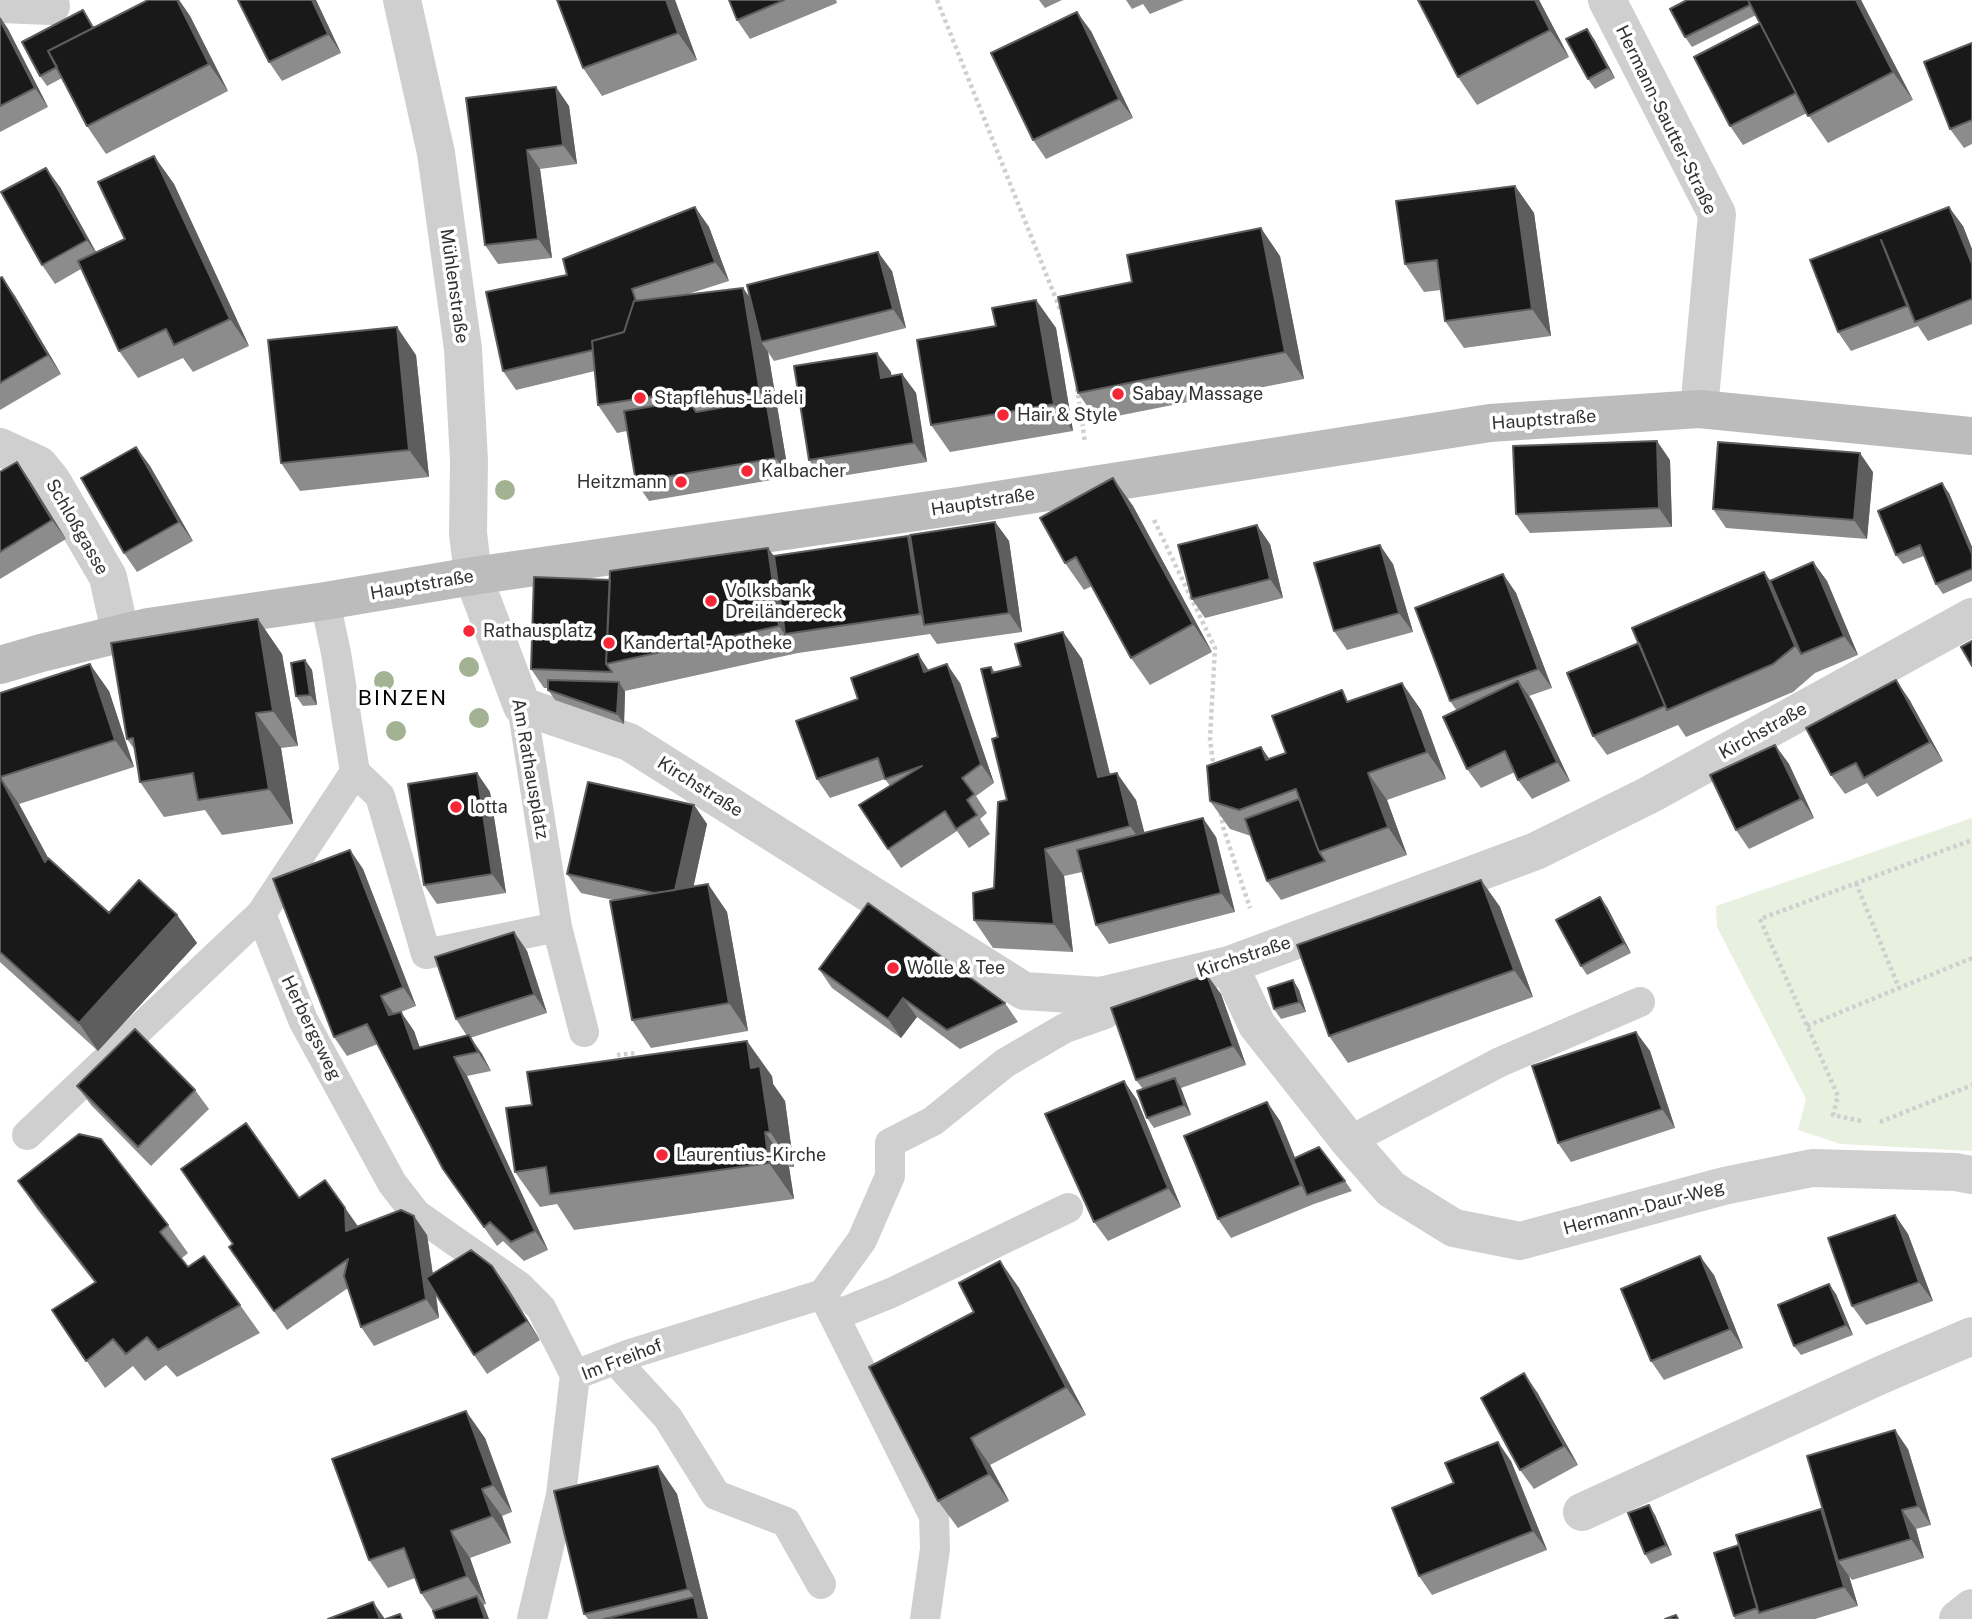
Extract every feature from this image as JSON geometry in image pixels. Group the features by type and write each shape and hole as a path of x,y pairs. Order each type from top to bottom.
{"main road":[{"name":"Hauptstraße","path":"0,665 120,632 473,576 1091,486 1490,423 1699,409 1972,436"}],"street":[{"name":"Mühlenstraße","path":"402,0 436,153 463,349 467,407 468,533 473,576"},
{"name":"Hermann-Sautter-Straße","path":"1606,0 1717,214 1699,409"},
{"path":"0,4 51,6"},
{"name":"Schloßgasse","path":"0,447 39,465 52,481 108,577 120,632"},
{"name":"Am Rathausplatz","path":"473,576 522,706"},
{"name":"Kirchstraße","path":"522,706 629,742 1024,990 1101,996 1229,965 1536,851 1649,795 1972,617"},
{"name":"Hermann-Daur-Weg","path":"1229,965 1257,1025 1349,1142 1391,1189 1454,1228 1520,1241 1724,1186 1812,1168 1972,1174"},
{"path":"1582,1512 1972,1336"},
{"path":"1958,1619 1972,1608"}],"lane":[{"path":"326,601 355,772 380,796 426,954 557,927"},
{"name":"Am Rathausplatz","path":"522,706 557,927 584,1032"},
{"path":"27,1135 261,914 355,772"},
{"name":"Herbergsweg","path":"261,914 303,1020 392,1183 416,1214 519,1286 541,1308 575,1376"},
{"path":"925,1619 935,1549 934,1516 828,1305 862,1240 890,1176 890,1143 933,1121 1005,1063 1065,1028 1105,1014 1101,996"},
{"path":"1349,1142 1500,1062 1640,1002"},
{"name":"Im Freihof","path":"532,1619 561,1495 575,1376 615,1360 828,1305 891,1293 1068,1208"},
{"path":"615,1360 668,1418 716,1494 786,1522 821,1584"}],"path":[{"path":"937,0 1064,318"},
{"path":"1077,383 1091,486"},
{"path":"1134,479 1216,648 1210,739 1215,777"},
{"path":"1219,802 1223,827 1265,952"},
{"path":"1865,1122 1833,1115 1839,1096 1760,919 1972,840"},
{"path":"1856,883 1899,988"},
{"path":"1807,1026 1972,958"},
{"path":"1876,1124 1972,1085"}],"green space":[{"path":"1972,818 1972,1151 1841,1144 1798,1130 1806,1099 1717,927 1716,906"}],"building":[{"path":"148,0 177,0 209,64 87,126 48,51"},
{"path":"238,0 312,0 328,34 269,62"},
{"path":"557,0 666,0 678,33 583,68"},
{"path":"729,0 784,0 737,20"},
{"path":"1418,0 1535,0 1550,30 1458,77"},
{"path":"1687,0 1748,0 1750,5 1685,37 1670,9"},
{"path":"1748,0 1856,0 1893,72 1808,116"},
{"path":"83,10 93,28 48,51 57,67 40,76 22,42"},
{"path":"1077,12 1119,99 1033,140 991,53"},
{"path":"0,20 35,88 0,106"},
{"path":"1760,23 1796,93 1730,126 1694,57"},
{"path":"1587,29 1608,68 1588,79 1566,39"},
{"path":"1972,43 1972,120 1950,129 1924,62"},
{"path":"556,87 563,145 527,150 538,239 485,245 466,98"},
{"path":"154,156 230,319 174,345 166,329 119,351 78,261 125,239 98,182"},
{"path":"46,168 87,240 42,265 1,192"},
{"path":"1515,186 1532,309 1445,321 1437,260 1405,264 1396,201"},
{"path":"695,207 715,262 632,289 636,301 624,332 592,341 593,350 503,371 486,292 567,275 563,259"},
{"path":"1949,207 1972,264 1972,299 1915,322 1881,240 1907,306 1838,332 1810,260"},
{"path":"1261,228 1285,352 1078,393 1058,297 1132,282 1127,255"},
{"path":"878,252 893,309 761,342 747,285"},
{"path":"2,277 48,355 0,383 0,278"},
{"path":"743,288 760,392 691,404 688,391 598,405 592,341 624,332 634,301"},
{"path":"1036,300 1054,404 931,425 917,340 996,326 992,308"},
{"path":"397,327 409,450 281,463 268,340"},
{"path":"877,353 881,378 902,374 914,443 809,460 794,366"},
{"path":"690,400 696,412 766,400 776,458 636,482 624,411"},
{"path":"1657,441 1659,508 1516,514 1513,446"},
{"path":"1718,442 1860,453 1854,520 1713,509"},
{"path":"136,447 179,522 124,553 81,478"},
{"path":"17,462 52,520 0,552 0,472"},
{"path":"1113,478 1193,624 1131,658 1076,557 1065,563 1040,518"},
{"path":"1942,483 1972,554 1972,569 1936,584 1920,545 1896,555 1878,511"},
{"path":"995,522 1009,613 924,625 910,535"},
{"path":"1257,525 1270,579 1192,599 1178,545"},
{"path":"908,536 920,614 785,634 774,556"},
{"path":"1380,545 1399,613 1334,631 1314,563"},
{"path":"768,548 779,626 606,664 610,571"},
{"path":"1813,562 1844,636 1801,654 1770,581"},
{"path":"1764,572 1795,646 1773,664 1667,710 1632,628"},
{"path":"1503,574 1538,669 1450,701 1415,608"},
{"path":"534,577 610,580 606,664 612,672 531,669"},
{"path":"258,619 273,711 256,713 269,789 198,800 193,773 140,782 133,738 127,739 111,643"},
{"path":"1063,632 1098,777 1117,773 1130,826 1045,849 1054,924 974,920 973,893 994,888 998,802 1007,800 992,739 998,737 981,669 991,667 992,673 1021,666 1015,644"},
{"path":"1972,641 1972,666 1961,647"},
{"path":"1639,643 1665,706 1593,736 1567,673"},
{"path":"918,654 924,672 947,664 981,764 962,778 974,794 967,800 977,815 956,829 945,811 888,849 859,805 922,766 885,779 878,758 817,779 796,721 858,699 851,678"},
{"path":"305,660 310,695 296,696 291,663"},
{"path":"90,664 115,740 0,777 0,693"},
{"path":"548,680 619,682 617,714 548,690"},
{"path":"1896,680 1930,742 1864,778 1856,763 1831,775 1806,728"},
{"path":"1518,681 1557,762 1518,780 1505,751 1467,769 1443,717"},
{"path":"1402,683 1427,752 1368,773 1388,827 1319,852 1296,789 1239,810 1210,801 1207,766 1261,747 1266,760 1286,753 1272,716 1342,690 1347,702"},
{"path":"1775,745 1801,799 1736,830 1710,775"},
{"path":"477,773 492,874 424,885 408,784"},
{"path":"0,777 45,862 48,858 109,913 139,880 177,915 79,1023 0,952"},
{"path":"588,782 694,805 675,890 654,893 567,874"},
{"path":"1299,799 1325,861 1267,881 1245,819"},
{"path":"1203,818 1221,893 1096,925 1077,850"},
{"path":"350,850 403,987 381,996 389,1015 401,1012 414,1049 469,1035 478,1052 454,1057 535,1231 511,1242 490,1222 484,1227 443,1169 367,1024 334,1037 273,879"},
{"path":"1481,880 1514,970 1329,1036 1297,945"},
{"path":"708,884 729,1003 632,1020 610,901"},
{"path":"1600,897 1624,943 1581,966 1556,920"},
{"path":"868,903 1005,1003 947,1030 903,998 888,1019 819,969"},
{"path":"514,932 534,994 456,1019 435,957"},
{"path":"1207,975 1233,1046 1136,1080 1111,1008"},
{"path":"1293,980 1299,1002 1274,1009 1268,988"},
{"path":"135,1029 195,1090 138,1147 77,1086"},
{"path":"1636,1032 1662,1109 1558,1143 1532,1066"},
{"name":"Laurentius-Kirche","path":"747,1041 751,1068 760,1066 770,1132 765,1132 769,1163 550,1194 546,1167 515,1172 506,1108 532,1105 527,1072"},
{"path":"1175,1078 1184,1105 1147,1118 1137,1091"},
{"path":"1124,1081 1168,1188 1094,1222 1045,1114"},
{"path":"1267,1102 1301,1185 1218,1219 1184,1136"},
{"path":"246,1123 299,1198 325,1180 345,1208 346,1231 401,1210 414,1216 426,1299 361,1327 344,1276 348,1259 274,1311 229,1247 233,1244 181,1169"},
{"path":"79,1134 101,1139 168,1225 160,1232 188,1267 204,1256 240,1305 158,1350 147,1337 126,1354 113,1339 86,1361 52,1310 96,1282 18,1181"},
{"path":"1319,1147 1345,1181 1307,1195 1293,1159"},
{"path":"1895,1215 1919,1282 1852,1306 1828,1238"},
{"path":"471,1250 492,1266 527,1321 474,1355 426,1278"},
{"path":"1700,1256 1730,1329 1651,1361 1621,1289"},
{"path":"1000,1261 1066,1387 971,1438 989,1474 938,1501 869,1367 974,1312 959,1283"},
{"path":"1829,1284 1846,1325 1794,1346 1778,1305"},
{"path":"1524,1373 1564,1446 1520,1470 1481,1398"},
{"path":"466,1411 493,1485 482,1489 492,1516 451,1531 467,1576 421,1593 404,1548 369,1560 332,1459"},
{"path":"1895,1430 1918,1506 1902,1510 1911,1539 1838,1561 1807,1456"},
{"path":"1498,1442 1533,1531 1419,1576 1392,1508 1454,1483 1445,1463"},
{"path":"658,1466 688,1589 584,1614 554,1491"},
{"path":"1649,1505 1666,1545 1645,1554 1628,1513"},
{"path":"1821,1509 1844,1587 1759,1613 1736,1535"},
{"path":"1739,1545 1757,1608 1734,1616 1714,1553"},
{"path":"477,1596 485,1619 436,1619 433,1611"},
{"path":"694,1597 699,1619 604,1619"},
{"path":"373,1602 380,1619 328,1619"},
{"path":"400,1614 402,1619 386,1619"}],"place":[{"name":"Sabay Massage","path":"1118,394"},
{"name":"Stapflehus-Lädeli","path":"640,398"},
{"name":"Hair & Style","path":"1003,415"},
{"name":"Kalbacher","path":"747,471"},
{"name":"Heitzmann","path":"681,482"},
{"name":"Volksbank Dreiländereck","path":"711,601"},
{"name":"Rathausplatz","path":"469,631"},
{"name":"Kandertal-Apotheke","path":"609,643"},
{"name":"lotta","path":"456,807"},
{"name":"Wolle & Tee","path":"893,968"},
{"name":"Laurentius-Kirche","path":"662,1155"}],"district":[{"name":"BINZEN","path":"403,699"}]}
